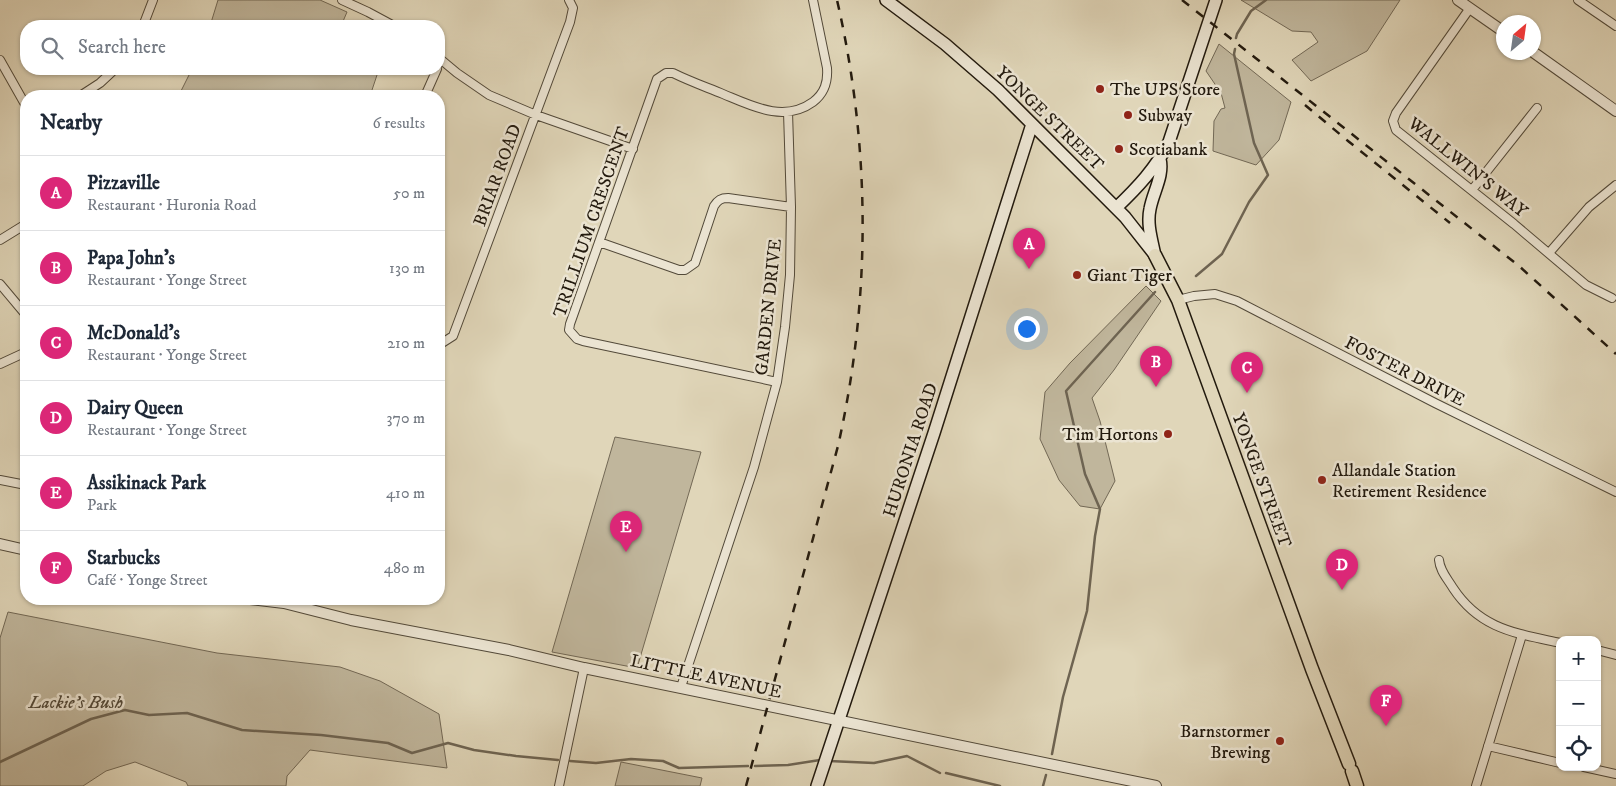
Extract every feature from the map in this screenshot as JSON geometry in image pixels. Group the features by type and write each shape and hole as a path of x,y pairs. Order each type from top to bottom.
{"main road":[{"name":"YONGE STREET","path":"886,0 957,54 998,90 1116,208 1144,240 1155,256 1178,300 1357,786"},
{"path":"1116,208 1145,180 1170,142 1216,0"},
{"name":"HURONIA ROAD","path":"817,786 934,433 1032,124"},
{"path":"1155,256 1149,220 1154,194 1162,170 1160,159"}],"street":[{"path":"145,20 153,0"},
{"path":"342,0 383,20"},
{"name":"BRIAR ROAD","path":"445,341 453,336 570,22 573,8 569,0"},
{"path":"788,112 802,109 816,100 825,88 828,78 828,68 813,0"},
{"path":"1458,0 1496,26"},
{"path":"1578,0 1616,26"},
{"name":"WALLWIN'S WAY","path":"1470,8 1396,113 1393,121 1396,130 1472,190 1586,285 1612,298"},
{"path":"1541,58 1616,111"},
{"path":"0,60 20,95"},
{"path":"445,66 489,94 536,115 632,149"},
{"name":"TRILLIUM CRESCENT","path":"777,382 577,339 569,330 657,79 666,73 673,73 760,109 788,112"},
{"path":"89,90 109,75"},
{"path":"428,90 434,75"},
{"path":"1472,190 1537,108"},
{"name":"GARDEN DRIVE","path":"681,687 754,467 777,382 788,292 791,207 788,112"},
{"path":"1549,254 1589,207 1616,185"},
{"path":"600,242 679,270 685,270 694,262 714,206 723,198 791,207"},
{"path":"0,240 20,228"},
{"path":"0,284 20,308"},
{"name":"FOSTER DRIVE","path":"1178,300 1215,294 1237,301 1435,404 1616,492"},
{"path":"0,364 20,355"},
{"path":"0,480 20,484"},
{"path":"0,544 20,549"},
{"path":"1439,560 1440,568 1458,595 1473,611 1499,628 1556,642"},
{"name":"LITTLE AVENUE","path":"292,605 351,620 509,650 584,668 1156,786"},
{"path":"1476,786 1522,635"},
{"path":"1601,651 1616,655"},
{"path":"559,786 584,668"},
{"path":"1488,746 1556,762"},
{"path":"1601,771 1616,774"}],"green space":[{"path":"218,0 320,0 347,12 344,20 212,20"},
{"path":"1241,0 1400,0 1367,51 1311,81 1292,60 1318,42 1311,32 1292,31"},
{"path":"1219,44 1291,102 1279,140 1256,165 1213,151 1214,121 1221,109 1225,108 1221,93 1206,71"},
{"path":"189,75 377,75 372,90 182,90"},
{"path":"1146,286 1161,301 1114,370 1092,398 1100,421 1115,481 1100,509 1080,506 1059,480 1040,439 1045,392 1070,363"},
{"path":"615,437 701,452 637,668 552,652"},
{"name":"Lackie's Bush","path":"8,612 217,653 340,667 380,681 439,714 447,768 310,750 287,776 286,786 188,786 186,782 135,762 106,771 83,786 0,786 0,638"},
{"path":"621,762 702,778 700,786 615,786"}],"waterway":[{"path":"1236,38 1251,11 1266,0"},
{"path":"1196,276 1222,254 1249,202 1268,175 1254,143 1234,54 1235,49"},
{"path":"1052,754 1063,697 1087,611 1095,536 1100,509 1085,474 1066,391 1155,292"},
{"path":"0,762 91,719 125,710 149,715 187,713 242,730 321,735 388,743 412,753 448,743 474,750 558,760"},
{"path":"829,761 874,763 907,756 940,773"},
{"path":"570,761 596,763 631,759 663,761 679,768 748,766"},
{"path":"755,766 788,765 820,760"},
{"path":"946,773 1000,786"},
{"path":"1043,786 1046,775"}],"railway":[{"path":"746,786 838,446 849,391 857,335 863,223 861,167 856,111 837,0"},
{"path":"1182,0 1519,266 1616,354"},
{"path":"1305,105 1450,223"}],"place":[{"name":"The UPS Store","path":"1100,89"},
{"name":"Subway","path":"1128,115"},
{"name":"Scotiabank","path":"1119,149"},
{"name":"Pizzaville","path":"1029,269"},
{"name":"Giant Tiger","path":"1077,275"},
{"name":"Papa John's","path":"1156,387"},
{"name":"McDonald's","path":"1247,393"},
{"name":"Tim Hortons","path":"1168,434"},
{"name":"Allandale Station Retirement Residence","path":"1322,480"},
{"name":"Assikinack Park","path":"626,552"},
{"name":"Dairy Queen","path":"1342,590"},
{"name":"Starbucks","path":"1386,726"},
{"name":"Barnstormer Brewing","path":"1280,741"}]}
